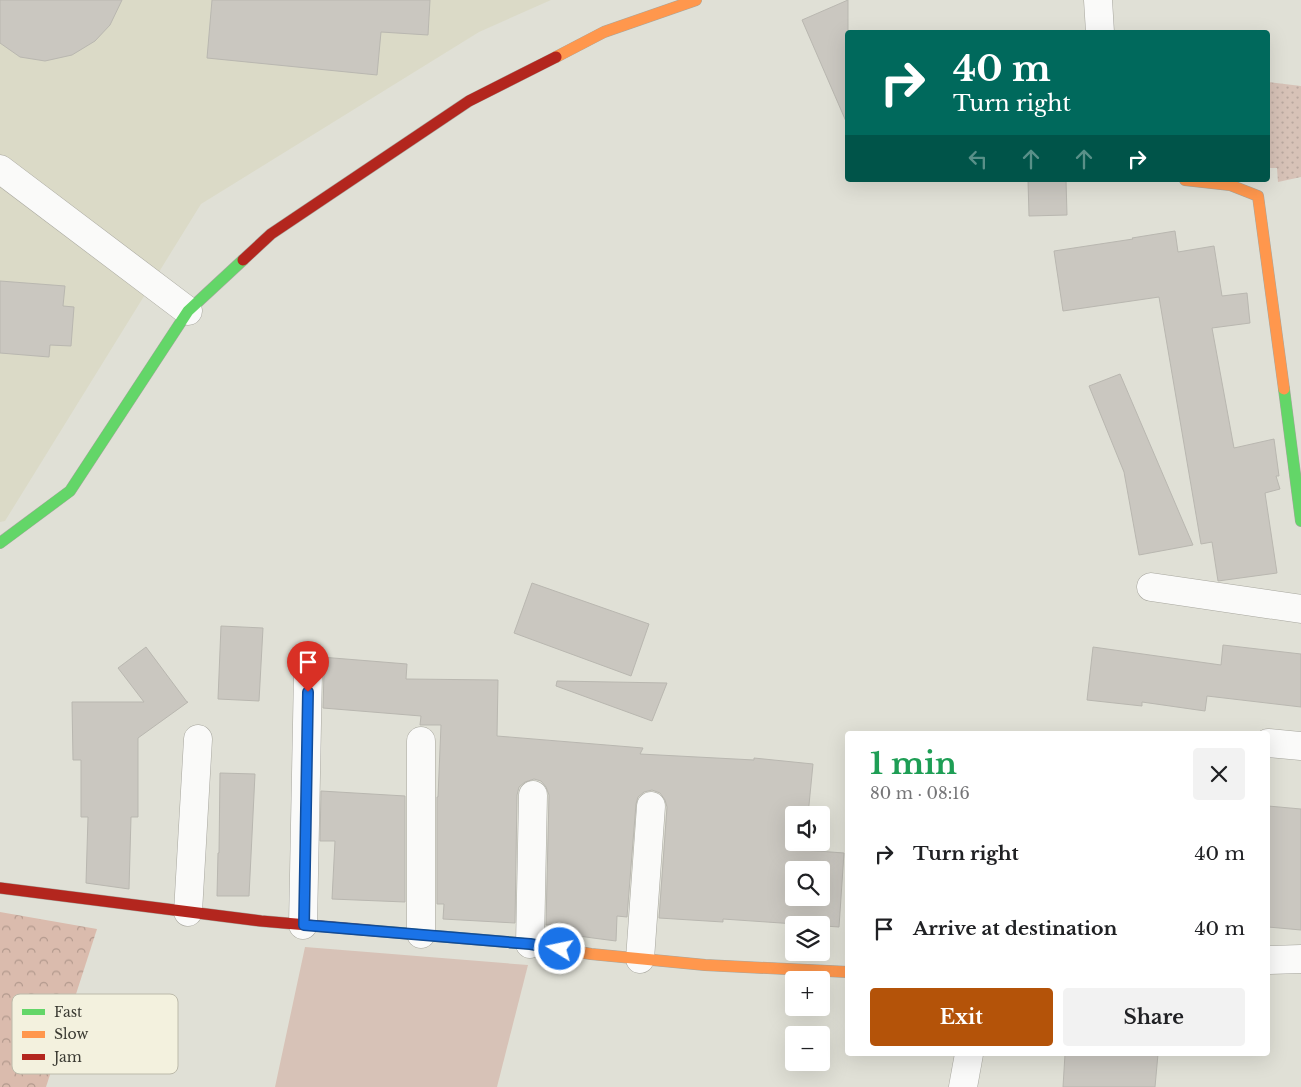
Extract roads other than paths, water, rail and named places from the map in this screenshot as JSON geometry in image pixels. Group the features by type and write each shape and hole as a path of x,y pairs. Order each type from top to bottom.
{"street":[{"path":"0,543 70,491 188,311 272,234 469,101 604,32 696,0"},
{"path":"1098,0 1100,30"},
{"path":"0,169 188,311"},
{"path":"1208,182 1230,184 1258,196 1301,521"},
{"path":"1151,587 1301,609"},
{"path":"304,925 308,673"},
{"path":"188,912 198,739"},
{"path":"421,741 421,934"},
{"path":"1270,743 1301,746"},
{"path":"530,944 533,795"},
{"path":"640,959 651,806"},
{"path":"0,888 304,925 530,944 591,954 640,959 705,965 845,972"},
{"path":"1270,960 1301,959"},
{"path":"963,1087 969,1056"}]}
